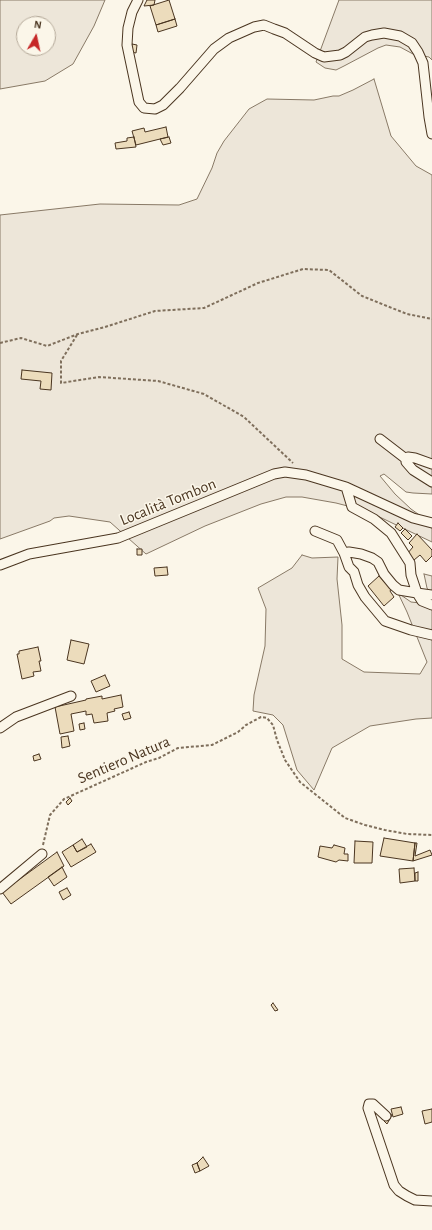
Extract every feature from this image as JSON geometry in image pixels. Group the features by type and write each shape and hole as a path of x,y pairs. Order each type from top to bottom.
{"street":[{"path":"138,0 132,12 127,38 128,52 139,102 144,108 155,109 163,106 214,49 229,38 254,27 264,25 274,28 285,33 315,54 324,57 340,55 365,37 372,34 384,33 400,36 412,43 418,52 423,63 432,134"},
{"path":"380,439 406,459 406,462 413,470 432,482"},
{"path":"406,459 408,457 415,458 432,464"},
{"name":"Località Tombon","path":"0,565 29,554 118,538 274,474 285,472 306,474 346,487 413,518 432,523"},
{"path":"346,487 352,507 374,519 392,533 410,563 411,575 417,594 422,601 432,605"},
{"path":"315,531 337,540 365,597 385,621 411,630 432,635"},
{"path":"344,553 349,552 361,554 378,562 384,574 399,590 417,594 432,595"},
{"path":"0,728 16,717 71,696"},
{"path":"0,889 42,854"},
{"path":"386,1116 373,1104 369,1104 368,1108 394,1185 399,1191 415,1200 432,1201"}],"path":[{"path":"0,343 21,338 47,346 78,334 155,311 204,308 258,283 303,268 329,270 362,296 408,314 432,319"},
{"path":"78,334 61,361 61,383 99,377 158,382 204,394 244,417 306,474"},
{"name":"Sentiero Natura","path":"42,854 50,815 64,798 146,762 160,758 178,748 212,744 238,732 246,725 261,717 266,718 273,724 277,740 285,760 300,782 345,818 365,825 407,834 432,835"}],"shaded area":[{"path":"0,0 105,0 94,26 73,64 45,81 0,89"},
{"path":"339,0 432,0 432,60 429,57 413,54 400,47 386,45 336,70 325,68 316,62"},
{"path":"374,79 391,136 416,166 432,175 432,494 406,492 384,474 380,476 395,494 411,509 432,524 432,542 367,511 336,503 302,497 286,497 261,504 205,526 146,554 110,522 69,516 54,518 50,521 0,539 0,215 100,204 179,205 197,199 212,168 217,153 224,141 249,109 267,99 314,100 339,96"},
{"path":"302,555 312,558 338,557 337,579 342,625 342,659 364,672 420,674 427,662 398,593 411,602 432,603 432,718 370,726 332,748 314,790 297,770 283,725 273,715 253,711 254,695 265,646 266,609 258,588 292,568"},
{"path":"424,574 432,576 432,596 427,588"}],"building":[{"path":"147,0 155,0 154,5 144,6"},
{"path":"169,0 175,19 156,25 150,6"},
{"path":"175,19 177,26 158,32 156,25"},
{"path":"132,44 137,45 136,53 131,52"},
{"path":"166,127 168,137 136,145 132,131 144,128 145,132"},
{"path":"134,137 136,147 116,149 115,143 127,141 127,138"},
{"path":"169,137 171,143 163,145 160,139"},
{"path":"22,370 52,373 51,390 40,389 41,381 21,379"},
{"path":"398,523 403,528 400,531 395,527"},
{"path":"405,529 412,536 408,540 401,533"},
{"path":"417,534 432,550 432,556 426,562 420,555 414,560 407,554 413,547 409,543"},
{"path":"137,549 142,549 142,555 137,555"},
{"path":"167,567 168,575 155,576 154,568"},
{"path":"379,576 391,589 390,591 394,597 384,606 368,586"},
{"path":"71,640 89,644 84,664 67,660"},
{"path":"38,647 41,661 39,661 41,671 33,672 34,676 22,679 17,654 19,654 19,651"},
{"path":"105,675 110,686 96,692 91,681"},
{"path":"121,695 123,707 114,709 115,711 107,713 108,721 94,723 92,714 86,715 86,711 71,714 74,731 60,734 55,707 102,696 102,699"},
{"path":"129,712 131,718 124,720 122,714"},
{"path":"84,723 85,729 80,730 79,724"},
{"path":"68,736 70,746 62,748 61,737"},
{"path":"39,754 41,759 34,761 33,756"},
{"path":"70,798 72,801 68,805 66,802"},
{"path":"384,838 415,843 413,861 380,856"},
{"path":"82,839 87,847 77,852 73,845"},
{"path":"355,841 373,842 372,863 354,863"},
{"path":"415,843 417,843 415,856 430,850 432,855 413,861"},
{"path":"91,844 96,852 71,867 62,852 73,845 77,852"},
{"path":"334,845 345,848 344,854 348,854 348,861 339,860 336,862 318,857 320,846 332,848"},
{"path":"57,852 64,866 11,904 2,892"},
{"path":"62,867 67,877 54,886 48,877"},
{"path":"414,868 415,881 400,883 399,869"},
{"path":"418,872 418,881 415,881 415,873"},
{"path":"67,888 71,895 63,900 59,892"},
{"path":"273,1003 278,1010 275,1011 271,1005"},
{"path":"401,1107 403,1114 393,1117 391,1109"},
{"path":"432,1109 432,1122 425,1124 422,1111"},
{"path":"388,1113 392,1115 387,1124 384,1121"},
{"path":"203,1157 209,1166 200,1171 197,1163"},
{"path":"197,1163 200,1171 195,1173 192,1165"}]}
